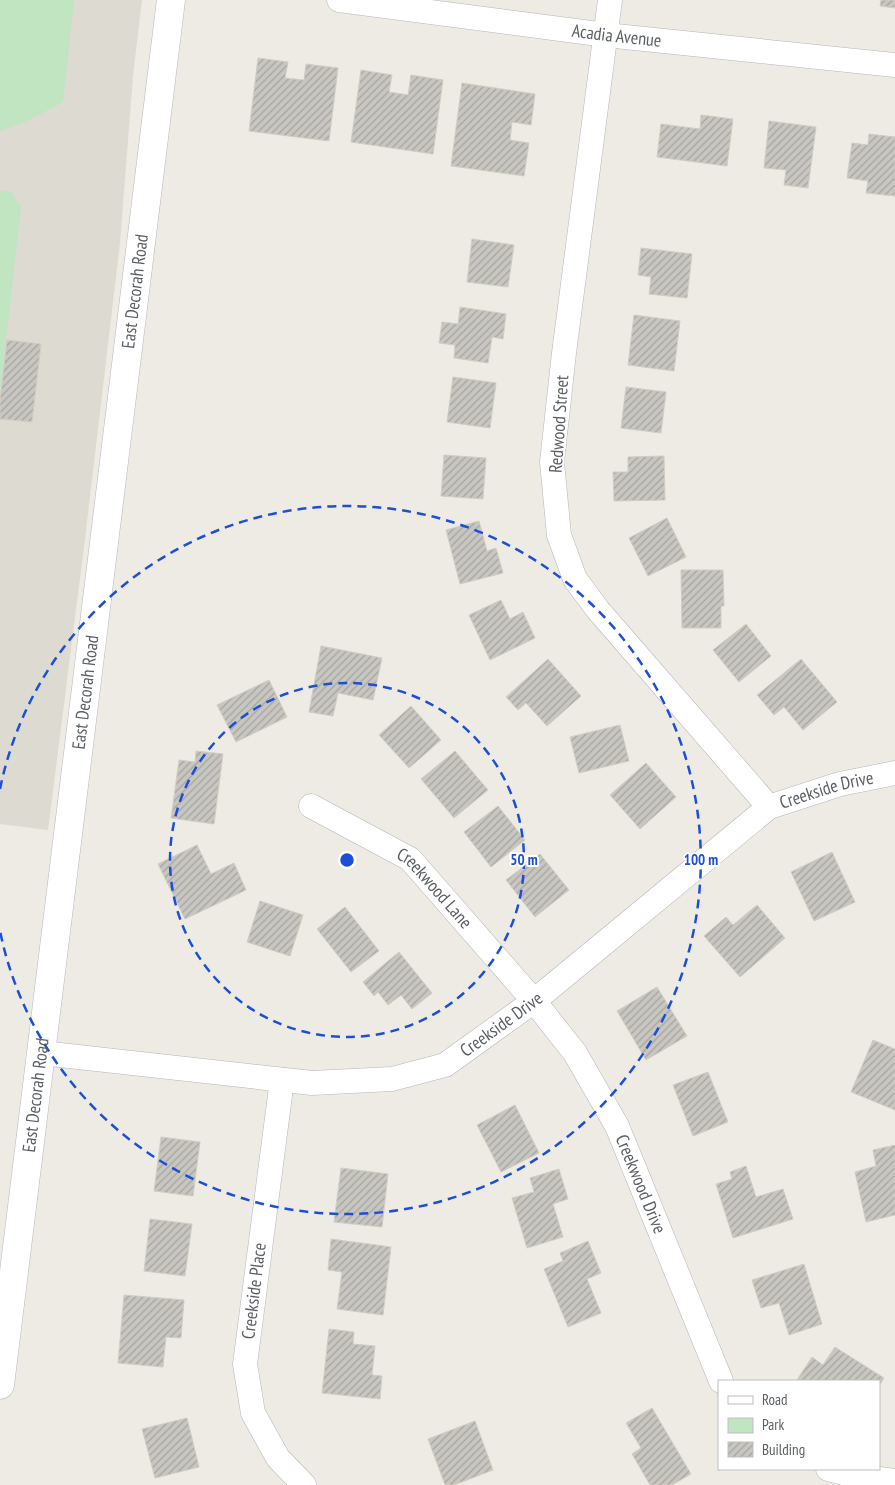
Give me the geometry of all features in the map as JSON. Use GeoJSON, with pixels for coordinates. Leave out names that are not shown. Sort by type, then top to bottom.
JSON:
{"type":"FeatureCollection","features":[{"type":"Feature","properties":{"kind":"street","name":"East Decorah Road"},"geometry":{"type":"LineString","coordinates":[[0,1385],[171,0]]}},
{"type":"Feature","properties":{"kind":"street","name":"Acadia Avenue"},"geometry":{"type":"LineString","coordinates":[[340,0],[606,35],[895,65]]}},
{"type":"Feature","properties":{"kind":"street","name":"Redwood Street"},"geometry":{"type":"LineString","coordinates":[[610,0],[564,353],[552,462],[559,535],[575,579],[598,610],[769,807]]}},
{"type":"Feature","properties":{"kind":"street","name":"Creekside Drive"},"geometry":{"type":"LineString","coordinates":[[42,1053],[312,1083],[392,1079],[445,1065],[534,1001],[769,807],[840,784],[895,773]]}},
{"type":"Feature","properties":{"kind":"street","name":"Creekwood Lane"},"geometry":{"type":"LineString","coordinates":[[311,806],[410,859],[534,1001]]}},
{"type":"Feature","properties":{"kind":"street","name":"Creekwood Drive"},"geometry":{"type":"LineString","coordinates":[[534,1001],[575,1053],[617,1126],[721,1380]]}},
{"type":"Feature","properties":{"kind":"street","name":"Creekside Place"},"geometry":{"type":"LineString","coordinates":[[282,1080],[245,1364],[252,1413],[278,1458],[304,1485]]}},
{"type":"Feature","properties":{"kind":"street"},"geometry":{"type":"LineString","coordinates":[[832,1470],[851,1475],[895,1481]]}},
{"type":"Feature","properties":{"kind":"shaded area"},"geometry":{"type":"Polygon","coordinates":[[[0,0],[142,0],[133,76],[120,243],[48,830],[0,824],[0,0]]]}},
{"type":"Feature","properties":{"kind":"green space"},"geometry":{"type":"Polygon","coordinates":[[[0,0],[74,0],[63,102],[29,120],[0,131],[0,0]]]}},
{"type":"Feature","properties":{"kind":"green space"},"geometry":{"type":"Polygon","coordinates":[[[0,191],[11,192],[21,207],[0,394],[0,191]]]}},
{"type":"Feature","properties":{"kind":"building"},"geometry":{"type":"Polygon","coordinates":[[[881,0],[895,0],[895,8],[880,6],[881,0]]]}},
{"type":"Feature","properties":{"kind":"building"},"geometry":{"type":"Polygon","coordinates":[[[258,58],[288,62],[285,78],[304,80],[306,64],[338,68],[329,141],[249,131],[258,58]]]}},
{"type":"Feature","properties":{"kind":"building"},"geometry":{"type":"Polygon","coordinates":[[[361,70],[392,75],[389,92],[408,95],[411,75],[443,80],[433,154],[351,142],[361,70]]]}},
{"type":"Feature","properties":{"kind":"building"},"geometry":{"type":"Polygon","coordinates":[[[462,83],[535,94],[531,125],[512,122],[510,140],[529,143],[524,176],[451,166],[462,83]]]}},
{"type":"Feature","properties":{"kind":"building"},"geometry":{"type":"Polygon","coordinates":[[[701,115],[733,119],[727,166],[657,157],[661,124],[700,129],[701,115]]]}},
{"type":"Feature","properties":{"kind":"building"},"geometry":{"type":"Polygon","coordinates":[[[769,121],[816,127],[808,188],[784,185],[786,170],[764,168],[769,121]]]}},
{"type":"Feature","properties":{"kind":"building"},"geometry":{"type":"Polygon","coordinates":[[[869,134],[895,137],[895,196],[866,193],[868,181],[847,178],[852,143],[868,145],[869,134]]]}},
{"type":"Feature","properties":{"kind":"building"},"geometry":{"type":"Polygon","coordinates":[[[472,239],[514,245],[508,287],[467,282],[472,239]]]}},
{"type":"Feature","properties":{"kind":"building"},"geometry":{"type":"Polygon","coordinates":[[[641,248],[692,254],[687,298],[649,294],[651,277],[638,275],[641,248]]]}},
{"type":"Feature","properties":{"kind":"building"},"geometry":{"type":"Polygon","coordinates":[[[460,307],[506,314],[503,339],[492,337],[488,363],[454,358],[455,345],[439,343],[442,322],[458,324],[460,307]]]}},
{"type":"Feature","properties":{"kind":"building"},"geometry":{"type":"Polygon","coordinates":[[[634,315],[680,321],[674,371],[628,365],[634,315]]]}},
{"type":"Feature","properties":{"kind":"building"},"geometry":{"type":"Polygon","coordinates":[[[7,340],[41,344],[32,422],[0,419],[0,399],[7,340]]]}},
{"type":"Feature","properties":{"kind":"building"},"geometry":{"type":"Polygon","coordinates":[[[453,377],[496,383],[490,428],[447,422],[453,377]]]}},
{"type":"Feature","properties":{"kind":"building"},"geometry":{"type":"Polygon","coordinates":[[[626,387],[666,392],[661,433],[621,428],[626,387]]]}},
{"type":"Feature","properties":{"kind":"building"},"geometry":{"type":"Polygon","coordinates":[[[444,455],[486,458],[483,499],[441,496],[444,455]]]}},
{"type":"Feature","properties":{"kind":"building"},"geometry":{"type":"Polygon","coordinates":[[[664,456],[665,500],[614,501],[613,472],[628,472],[628,457],[664,456]]]}},
{"type":"Feature","properties":{"kind":"building"},"geometry":{"type":"Polygon","coordinates":[[[667,518],[686,557],[648,576],[629,538],[667,518]]]}},
{"type":"Feature","properties":{"kind":"building"},"geometry":{"type":"Polygon","coordinates":[[[479,521],[487,551],[496,548],[503,573],[460,584],[446,530],[479,521]]]}},
{"type":"Feature","properties":{"kind":"building"},"geometry":{"type":"Polygon","coordinates":[[[681,570],[723,570],[724,606],[721,606],[721,628],[682,628],[681,570]]]}},
{"type":"Feature","properties":{"kind":"building"},"geometry":{"type":"Polygon","coordinates":[[[501,600],[510,619],[523,612],[535,638],[490,660],[469,615],[501,600]]]}},
{"type":"Feature","properties":{"kind":"building"},"geometry":{"type":"Polygon","coordinates":[[[746,624],[771,656],[739,682],[713,650],[746,624]]]}},
{"type":"Feature","properties":{"kind":"building"},"geometry":{"type":"Polygon","coordinates":[[[321,646],[382,658],[373,700],[338,693],[333,716],[309,712],[321,646]]]}},
{"type":"Feature","properties":{"kind":"building"},"geometry":{"type":"Polygon","coordinates":[[[548,659],[581,696],[547,726],[526,703],[518,710],[506,697],[548,659]]]}},
{"type":"Feature","properties":{"kind":"building"},"geometry":{"type":"Polygon","coordinates":[[[801,659],[837,702],[803,730],[784,707],[774,715],[757,695],[801,659]]]}},
{"type":"Feature","properties":{"kind":"building"},"geometry":{"type":"Polygon","coordinates":[[[269,680],[287,717],[236,742],[217,705],[269,680]]]}},
{"type":"Feature","properties":{"kind":"building"},"geometry":{"type":"Polygon","coordinates":[[[411,706],[441,740],[409,768],[379,735],[411,706]]]}},
{"type":"Feature","properties":{"kind":"building"},"geometry":{"type":"Polygon","coordinates":[[[620,725],[629,761],[579,773],[570,737],[620,725]]]}},
{"type":"Feature","properties":{"kind":"building"},"geometry":{"type":"Polygon","coordinates":[[[196,751],[223,754],[214,824],[171,818],[179,760],[195,762],[196,751]]]}},
{"type":"Feature","properties":{"kind":"building"},"geometry":{"type":"Polygon","coordinates":[[[455,751],[488,790],[454,818],[421,779],[455,751]]]}},
{"type":"Feature","properties":{"kind":"building"},"geometry":{"type":"Polygon","coordinates":[[[646,763],[676,797],[640,829],[610,795],[646,763]]]}},
{"type":"Feature","properties":{"kind":"building"},"geometry":{"type":"Polygon","coordinates":[[[498,806],[525,840],[491,867],[464,832],[498,806]]]}},
{"type":"Feature","properties":{"kind":"building"},"geometry":{"type":"Polygon","coordinates":[[[197,845],[211,874],[234,863],[246,890],[185,919],[158,864],[197,845]]]}},
{"type":"Feature","properties":{"kind":"building"},"geometry":{"type":"Polygon","coordinates":[[[832,852],[855,902],[814,921],[791,872],[832,852]]]}},
{"type":"Feature","properties":{"kind":"building"},"geometry":{"type":"Polygon","coordinates":[[[540,854],[569,890],[535,917],[506,880],[540,854]]]}},
{"type":"Feature","properties":{"kind":"building"},"geometry":{"type":"Polygon","coordinates":[[[260,901],[303,915],[290,956],[247,942],[260,901]]]}},
{"type":"Feature","properties":{"kind":"building"},"geometry":{"type":"Polygon","coordinates":[[[757,905],[785,938],[740,977],[704,936],[726,917],[733,925],[757,905]]]}},
{"type":"Feature","properties":{"kind":"building"},"geometry":{"type":"Polygon","coordinates":[[[345,907],[379,951],[351,972],[317,929],[345,907]]]}},
{"type":"Feature","properties":{"kind":"building"},"geometry":{"type":"Polygon","coordinates":[[[399,952],[432,993],[412,1009],[401,995],[388,1005],[378,992],[374,996],[363,982],[399,952]]]}},
{"type":"Feature","properties":{"kind":"building"},"geometry":{"type":"Polygon","coordinates":[[[657,987],[687,1036],[646,1060],[617,1011],[657,987]]]}},
{"type":"Feature","properties":{"kind":"building"},"geometry":{"type":"Polygon","coordinates":[[[873,1040],[895,1049],[895,1110],[851,1092],[873,1040]]]}},
{"type":"Feature","properties":{"kind":"building"},"geometry":{"type":"Polygon","coordinates":[[[708,1072],[728,1122],[693,1136],[673,1085],[708,1072]]]}},
{"type":"Feature","properties":{"kind":"building"},"geometry":{"type":"Polygon","coordinates":[[[515,1105],[539,1153],[501,1172],[477,1125],[515,1105]]]}},
{"type":"Feature","properties":{"kind":"building"},"geometry":{"type":"Polygon","coordinates":[[[161,1137],[200,1142],[193,1196],[154,1191],[161,1137]]]}},
{"type":"Feature","properties":{"kind":"building"},"geometry":{"type":"Polygon","coordinates":[[[895,1145],[895,1215],[866,1222],[855,1172],[876,1166],[873,1150],[895,1145]]]}},
{"type":"Feature","properties":{"kind":"building"},"geometry":{"type":"Polygon","coordinates":[[[746,1166],[756,1197],[783,1189],[793,1219],[733,1238],[716,1184],[732,1179],[730,1172],[746,1166]]]}},
{"type":"Feature","properties":{"kind":"building"},"geometry":{"type":"Polygon","coordinates":[[[341,1168],[388,1174],[382,1227],[334,1222],[341,1168]]]}},
{"type":"Feature","properties":{"kind":"building"},"geometry":{"type":"Polygon","coordinates":[[[559,1169],[568,1199],[553,1204],[563,1237],[527,1248],[512,1198],[534,1192],[530,1178],[559,1169]]]}},
{"type":"Feature","properties":{"kind":"building"},"geometry":{"type":"Polygon","coordinates":[[[150,1219],[192,1224],[185,1276],[144,1271],[150,1219]]]}},
{"type":"Feature","properties":{"kind":"building"},"geometry":{"type":"Polygon","coordinates":[[[331,1239],[391,1247],[383,1315],[337,1309],[342,1272],[328,1270],[331,1239]]]}},
{"type":"Feature","properties":{"kind":"building"},"geometry":{"type":"Polygon","coordinates":[[[588,1241],[601,1273],[587,1279],[601,1313],[568,1327],[544,1269],[563,1261],[560,1253],[588,1241]]]}},
{"type":"Feature","properties":{"kind":"building"},"geometry":{"type":"Polygon","coordinates":[[[804,1264],[822,1324],[789,1335],[779,1303],[761,1308],[752,1280],[804,1264]]]}},
{"type":"Feature","properties":{"kind":"building"},"geometry":{"type":"Polygon","coordinates":[[[124,1295],[184,1300],[181,1338],[166,1337],[163,1367],[118,1363],[124,1295]]]}},
{"type":"Feature","properties":{"kind":"building"},"geometry":{"type":"Polygon","coordinates":[[[329,1329],[354,1332],[353,1344],[375,1346],[372,1375],[382,1376],[380,1399],[322,1393],[329,1329]]]}},
{"type":"Feature","properties":{"kind":"building"},"geometry":{"type":"Polygon","coordinates":[[[835,1347],[884,1378],[880,1384],[880,1380],[797,1380],[812,1357],[823,1365],[835,1347]]]}},
{"type":"Feature","properties":{"kind":"building"},"geometry":{"type":"Polygon","coordinates":[[[652,1408],[691,1474],[672,1485],[650,1485],[632,1454],[641,1448],[626,1423],[652,1408]]]}},
{"type":"Feature","properties":{"kind":"building"},"geometry":{"type":"Polygon","coordinates":[[[187,1418],[199,1467],[155,1478],[142,1429],[187,1418]]]}},
{"type":"Feature","properties":{"kind":"building"},"geometry":{"type":"Polygon","coordinates":[[[475,1421],[493,1470],[454,1485],[445,1485],[428,1439],[475,1421]]]}}]}
